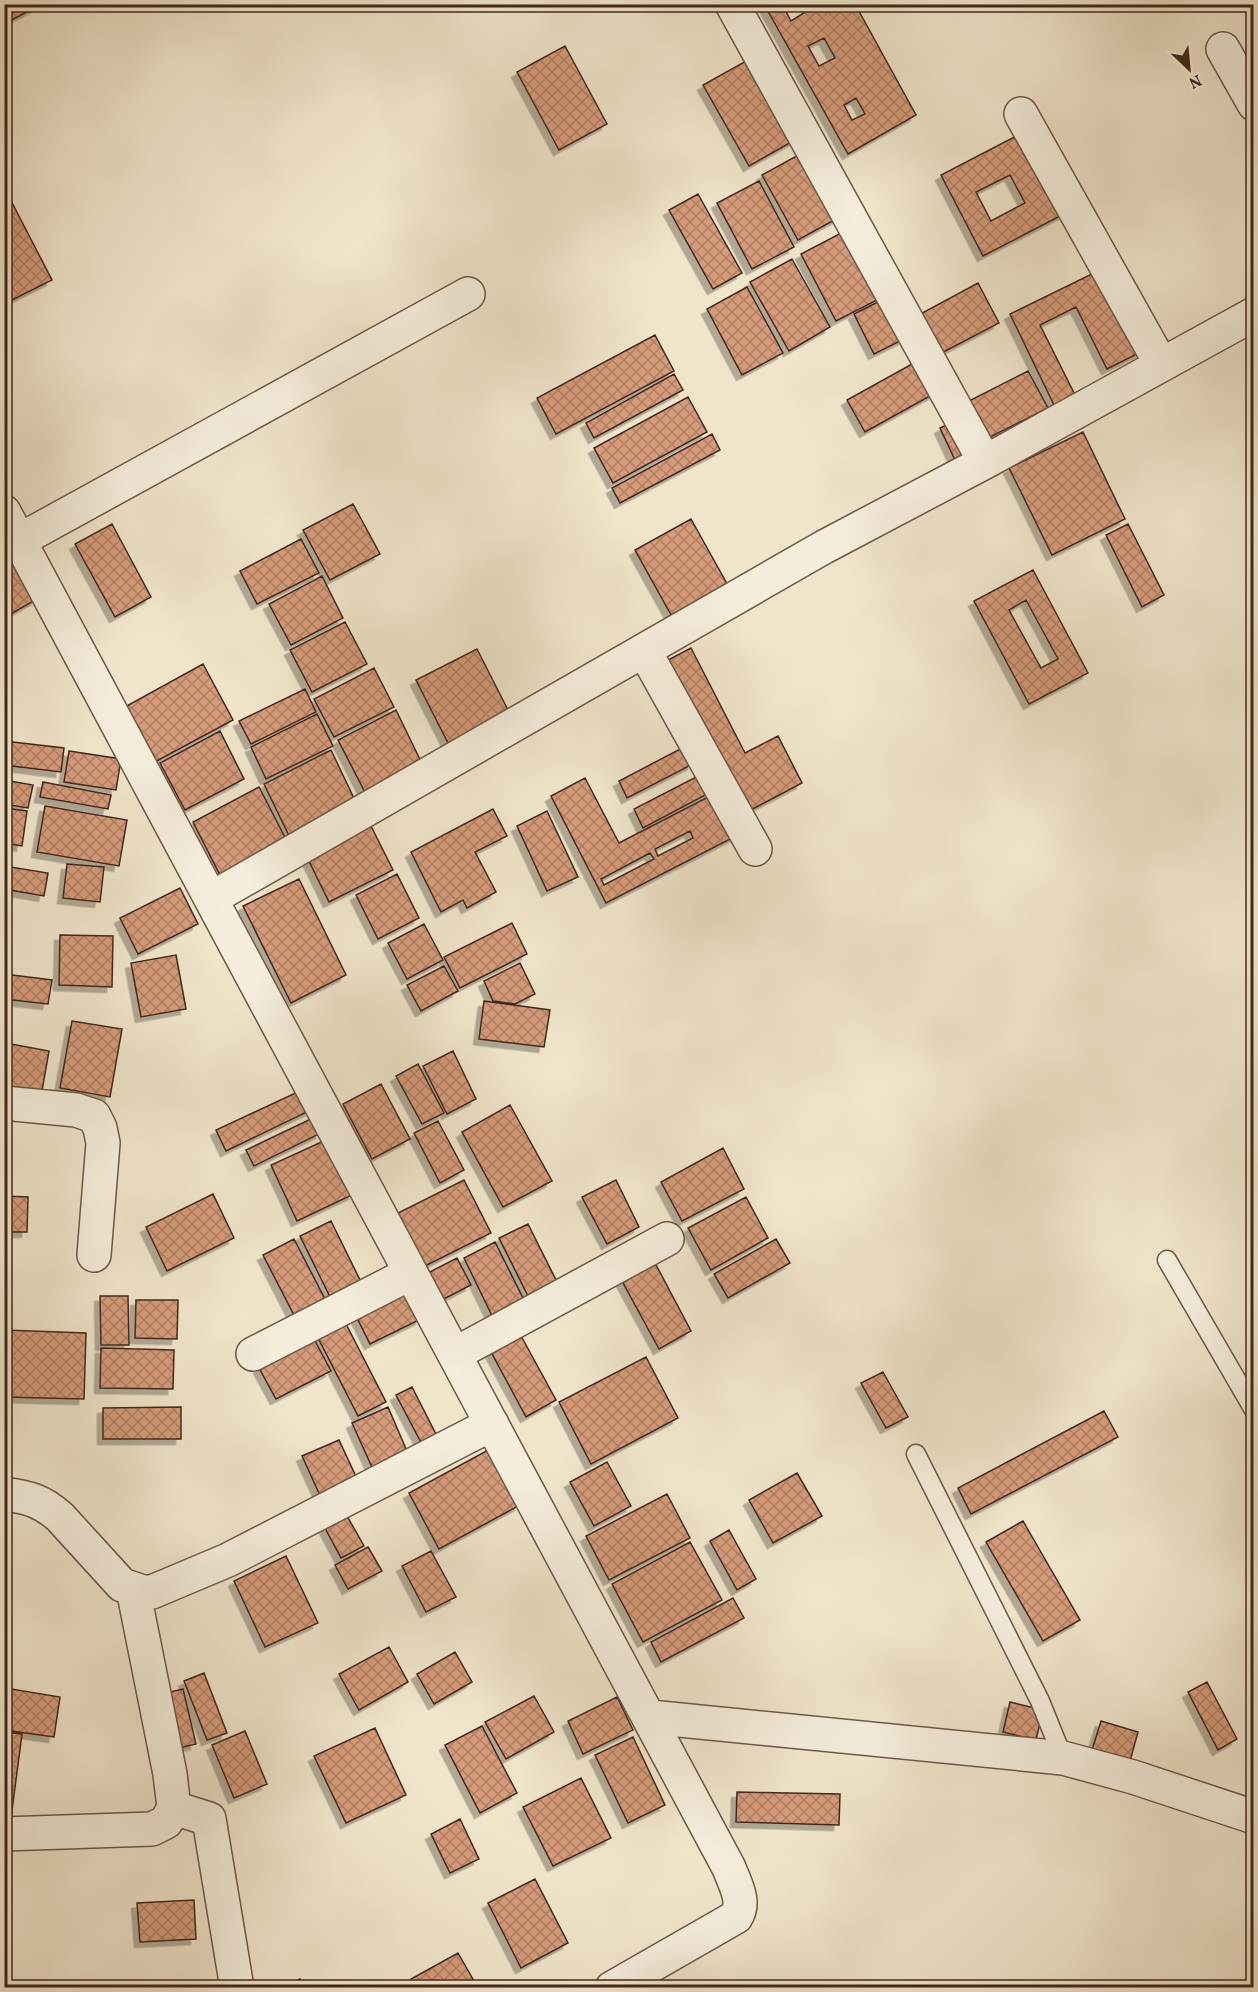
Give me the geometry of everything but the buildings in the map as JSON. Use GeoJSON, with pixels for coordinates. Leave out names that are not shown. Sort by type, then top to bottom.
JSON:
{"type":"FeatureCollection","features":[{"type":"Feature","properties":{"kind":"street"},"geometry":{"type":"LineString","coordinates":[[732,4],[985,462]]}},
{"type":"Feature","properties":{"kind":"street"},"geometry":{"type":"LineString","coordinates":[[1223,49],[1254,104]]}},
{"type":"Feature","properties":{"kind":"street"},"geometry":{"type":"LineString","coordinates":[[1021,114],[1161,364]]}},
{"type":"Feature","properties":{"kind":"street"},"geometry":{"type":"LineString","coordinates":[[468,294],[12,526],[729,1868],[740,1899],[736,1917],[612,1988]]}},
{"type":"Feature","properties":{"kind":"street"},"geometry":{"type":"LineString","coordinates":[[212,898],[824,548],[1254,314]]}},
{"type":"Feature","properties":{"kind":"street"},"geometry":{"type":"LineString","coordinates":[[645,652],[754,849]]}},
{"type":"Feature","properties":{"kind":"street"},"geometry":{"type":"LineString","coordinates":[[4,1102],[76,1110],[94,1116],[100,1128],[103,1143],[94,1255]]}},
{"type":"Feature","properties":{"kind":"street"},"geometry":{"type":"LineString","coordinates":[[455,1354],[667,1239]]}},
{"type":"Feature","properties":{"kind":"street"},"geometry":{"type":"LineString","coordinates":[[253,1354],[411,1273]]}},
{"type":"Feature","properties":{"kind":"street"},"geometry":{"type":"LineString","coordinates":[[4,1494],[38,1500],[49,1507],[122,1585],[143,1592],[158,1591],[228,1560],[492,1424]]}},
{"type":"Feature","properties":{"kind":"street"},"geometry":{"type":"LineString","coordinates":[[4,1834],[152,1829],[166,1822],[174,1808],[170,1774],[133,1589]]}},
{"type":"Feature","properties":{"kind":"street"},"geometry":{"type":"LineString","coordinates":[[650,1717],[1063,1758],[1133,1777],[1254,1817]]}},
{"type":"Feature","properties":{"kind":"street"},"geometry":{"type":"LineString","coordinates":[[174,1808],[209,1819],[237,1988]]}},
{"type":"Feature","properties":{"kind":"lane"},"geometry":{"type":"LineString","coordinates":[[1167,1260],[1254,1410]]}},
{"type":"Feature","properties":{"kind":"lane"},"geometry":{"type":"LineString","coordinates":[[916,1454],[1041,1701],[1063,1758]]}}]}
